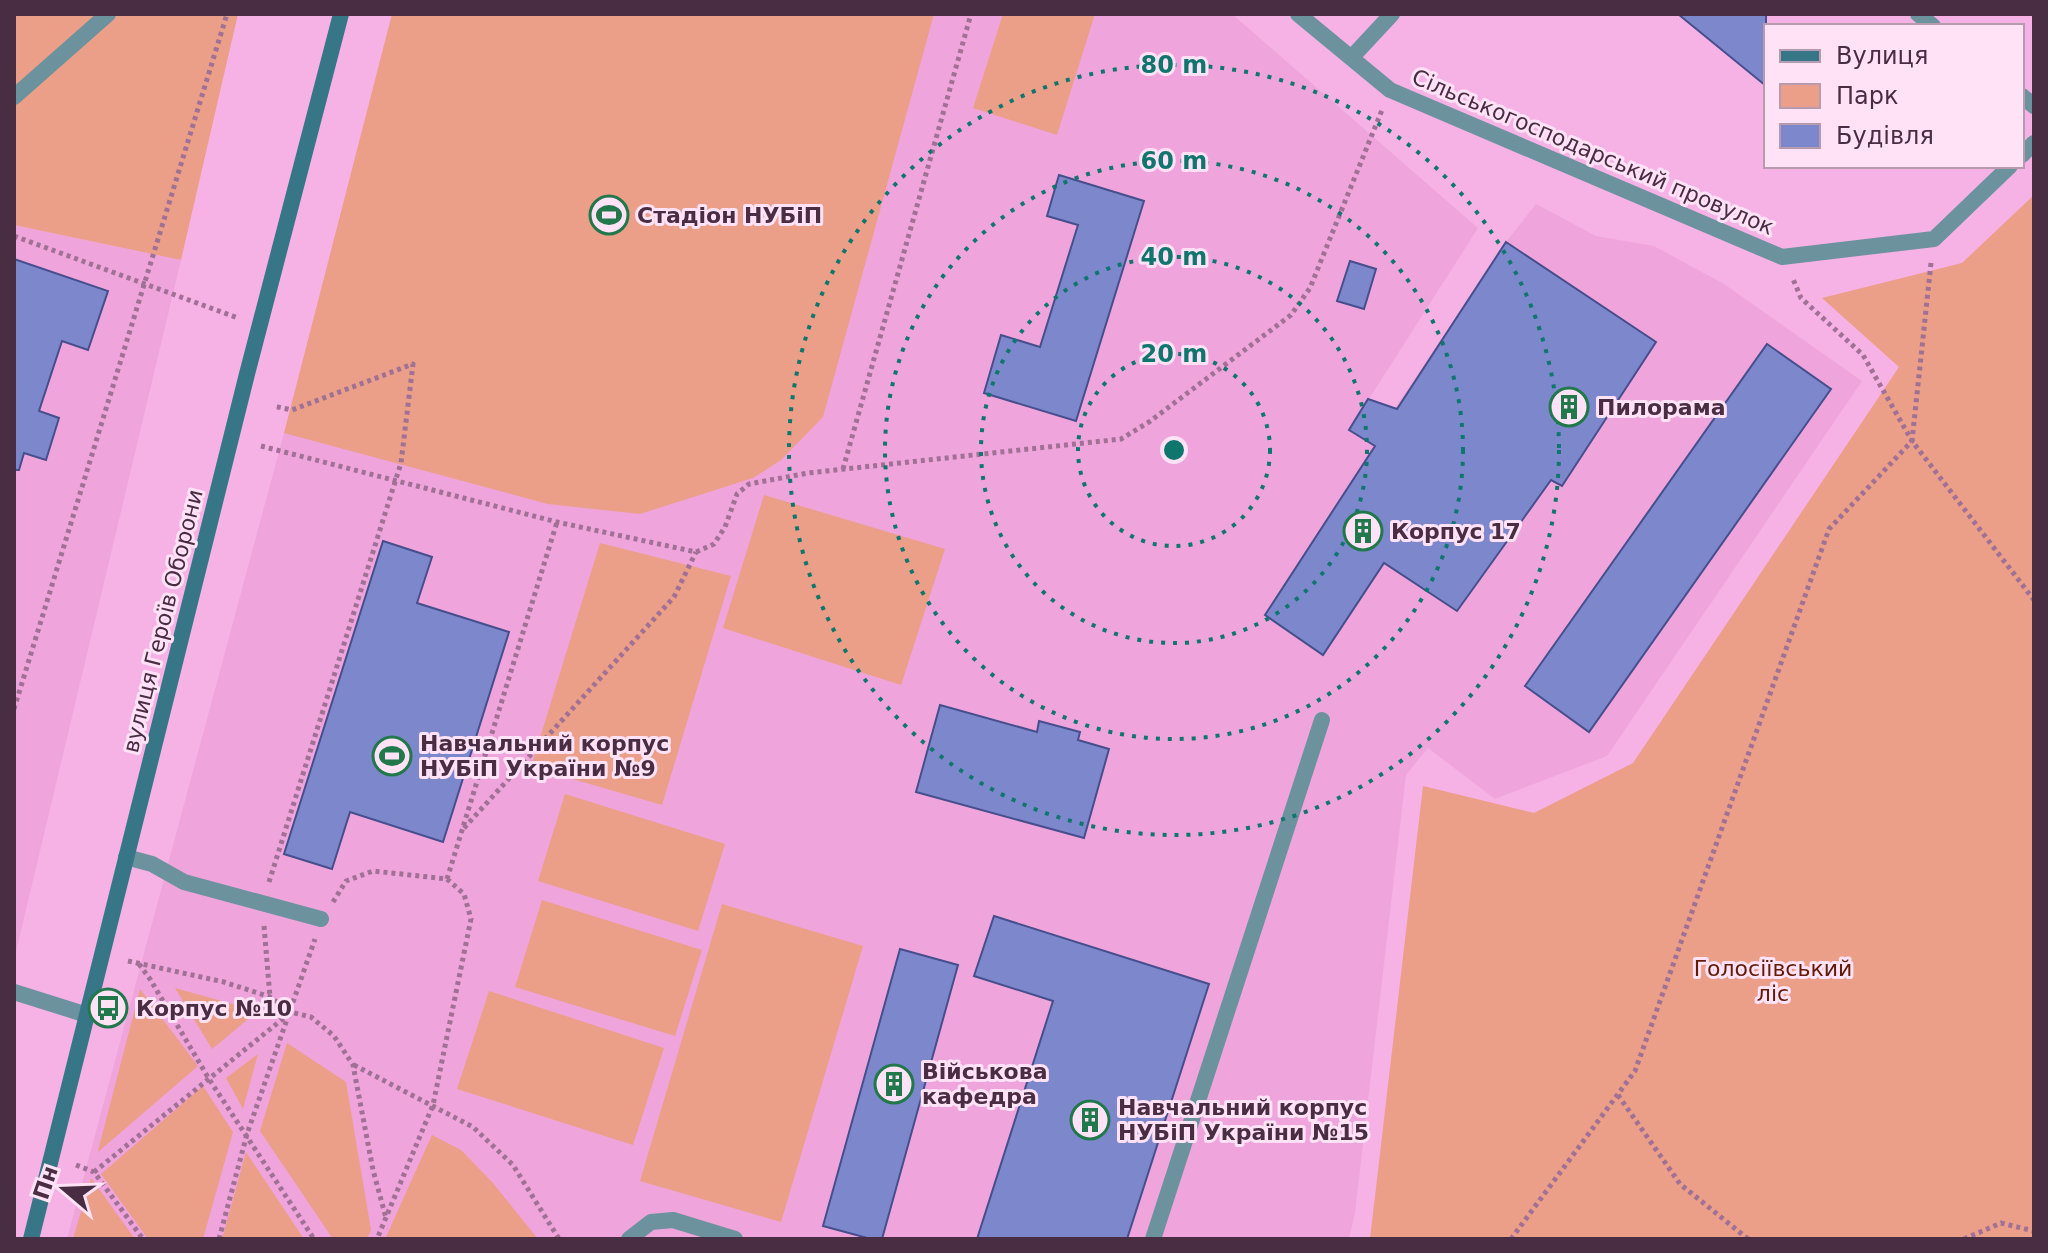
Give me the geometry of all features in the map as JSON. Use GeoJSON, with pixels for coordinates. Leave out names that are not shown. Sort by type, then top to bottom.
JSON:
{"type":"FeatureCollection","features":[{"type":"Feature","properties":{"kind":"street"},"geometry":{"type":"LineString","coordinates":[[14,97],[108,14]]}},
{"type":"Feature","properties":{"kind":"street","name":"вулиця Героїв Оборони"},"geometry":{"type":"LineString","coordinates":[[31,1239],[341,14]]}},
{"type":"Feature","properties":{"kind":"street","name":"Сільськогосподарський провулок"},"geometry":{"type":"LineString","coordinates":[[1298,14],[1390,90],[1782,257],[1934,239]]}},
{"type":"Feature","properties":{"kind":"street"},"geometry":{"type":"LineString","coordinates":[[1352,57],[1392,14]]}},
{"type":"Feature","properties":{"kind":"street"},"geometry":{"type":"LineString","coordinates":[[1934,239],[2008,168]]}},
{"type":"Feature","properties":{"kind":"street"},"geometry":{"type":"LineString","coordinates":[[1153,1239],[1322,720]]}},
{"type":"Feature","properties":{"kind":"street"},"geometry":{"type":"LineString","coordinates":[[126,857],[152,864],[184,882],[321,919]]}},
{"type":"Feature","properties":{"kind":"street"},"geometry":{"type":"LineString","coordinates":[[14,992],[87,1015]]}},
{"type":"Feature","properties":{"kind":"street"},"geometry":{"type":"LineString","coordinates":[[629,1239],[651,1222],[673,1220],[735,1239]]}},
{"type":"Feature","properties":{"kind":"path"},"geometry":{"type":"LineString","coordinates":[[14,709],[227,14]]}},
{"type":"Feature","properties":{"kind":"path"},"geometry":{"type":"LineString","coordinates":[[843,469],[971,14]]}},
{"type":"Feature","properties":{"kind":"path"},"geometry":{"type":"LineString","coordinates":[[261,446],[557,522],[696,552],[714,544],[725,527],[737,494],[749,484],[808,473],[1121,439],[1149,422],[1291,315],[1310,288],[1390,90]]}},
{"type":"Feature","properties":{"kind":"path"},"geometry":{"type":"LineString","coordinates":[[14,236],[260,326]]}},
{"type":"Feature","properties":{"kind":"path"},"geometry":{"type":"LineString","coordinates":[[1511,1239],[1635,1071],[1829,529],[1912,441],[1934,239]]}},
{"type":"Feature","properties":{"kind":"path"},"geometry":{"type":"LineString","coordinates":[[1782,257],[1801,298],[1863,355],[1912,441],[2034,600]]}},
{"type":"Feature","properties":{"kind":"path"},"geometry":{"type":"LineString","coordinates":[[270,997],[262,903],[401,463],[413,364],[292,410],[273,406]]}},
{"type":"Feature","properties":{"kind":"path"},"geometry":{"type":"LineString","coordinates":[[447,879],[557,522]]}},
{"type":"Feature","properties":{"kind":"path"},"geometry":{"type":"LineString","coordinates":[[462,831],[674,597],[696,552]]}},
{"type":"Feature","properties":{"kind":"path"},"geometry":{"type":"LineString","coordinates":[[219,1239],[247,1134],[321,919],[346,881],[373,871],[447,879],[464,894],[471,919],[433,1105],[377,1239]]}},
{"type":"Feature","properties":{"kind":"path"},"geometry":{"type":"LineString","coordinates":[[128,961],[224,982],[270,997],[290,1012],[311,1017],[334,1036],[353,1065],[373,1170],[386,1219]]}},
{"type":"Feature","properties":{"kind":"path"},"geometry":{"type":"LineString","coordinates":[[138,963],[209,1079],[314,1239]]}},
{"type":"Feature","properties":{"kind":"path"},"geometry":{"type":"LineString","coordinates":[[94,1172],[290,1012]]}},
{"type":"Feature","properties":{"kind":"path"},"geometry":{"type":"LineString","coordinates":[[353,1065],[473,1127],[513,1165],[559,1239]]}},
{"type":"Feature","properties":{"kind":"path"},"geometry":{"type":"LineString","coordinates":[[1618,1095],[1680,1184],[1748,1239]]}},
{"type":"Feature","properties":{"kind":"path"},"geometry":{"type":"LineString","coordinates":[[76,1165],[94,1172],[143,1239]]}},
{"type":"Feature","properties":{"kind":"path"},"geometry":{"type":"LineString","coordinates":[[1964,1239],[2001,1223],[2034,1231]]}},
{"type":"Feature","properties":{"kind":"shaded area"},"geometry":{"type":"Polygon","coordinates":[[[394,14],[1232,14],[1478,228],[1369,399],[1395,408],[1506,242],[1536,204],[1596,236],[1654,246],[1724,284],[1862,381],[1607,756],[1495,799],[1428,748],[1406,775],[1355,1213],[1349,1239],[67,1239],[292,410],[394,14]]]}},
{"type":"Feature","properties":{"kind":"shaded area"},"geometry":{"type":"Polygon","coordinates":[[[14,225],[181,260],[14,960],[14,225]]]}},
{"type":"Feature","properties":{"kind":"green space"},"geometry":{"type":"Polygon","coordinates":[[[14,14],[238,14],[181,260],[14,225],[14,14]]]}},
{"type":"Feature","properties":{"kind":"green space","name":"Стадіон НУБіП"},"geometry":{"type":"Polygon","coordinates":[[[392,14],[934,14],[823,417],[781,460],[753,478],[640,514],[548,504],[284,433],[392,14]]]}},
{"type":"Feature","properties":{"kind":"green space"},"geometry":{"type":"Polygon","coordinates":[[[1003,14],[1095,14],[1057,135],[973,108],[1003,14]]]}},
{"type":"Feature","properties":{"kind":"green space","name":"Голосіївський ліс"},"geometry":{"type":"Polygon","coordinates":[[[2034,195],[2034,1239],[1370,1239],[1423,786],[1534,813],[1633,763],[1899,367],[1822,298],[1962,263],[2034,195]]]}},
{"type":"Feature","properties":{"kind":"green space"},"geometry":{"type":"Polygon","coordinates":[[[764,495],[945,549],[901,685],[723,628],[764,495]]]}},
{"type":"Feature","properties":{"kind":"green space"},"geometry":{"type":"Polygon","coordinates":[[[600,543],[731,576],[662,805],[531,767],[600,543]]]}},
{"type":"Feature","properties":{"kind":"green space"},"geometry":{"type":"Polygon","coordinates":[[[565,794],[725,844],[698,931],[538,881],[565,794]]]}},
{"type":"Feature","properties":{"kind":"green space"},"geometry":{"type":"Polygon","coordinates":[[[542,900],[702,950],[675,1036],[515,987],[542,900]]]}},
{"type":"Feature","properties":{"kind":"green space"},"geometry":{"type":"Polygon","coordinates":[[[722,904],[863,946],[781,1222],[640,1181],[722,904]]]}},
{"type":"Feature","properties":{"kind":"green space"},"geometry":{"type":"Polygon","coordinates":[[[175,988],[258,1011],[212,1049],[175,988]]]}},
{"type":"Feature","properties":{"kind":"green space"},"geometry":{"type":"Polygon","coordinates":[[[140,989],[198,1066],[98,1152],[98,1151],[140,989]]]}},
{"type":"Feature","properties":{"kind":"green space"},"geometry":{"type":"Polygon","coordinates":[[[489,991],[664,1048],[633,1145],[457,1089],[489,991]]]}},
{"type":"Feature","properties":{"kind":"green space"},"geometry":{"type":"Polygon","coordinates":[[[287,1043],[346,1082],[371,1230],[367,1239],[333,1239],[260,1131],[287,1043]]]}},
{"type":"Feature","properties":{"kind":"green space"},"geometry":{"type":"Polygon","coordinates":[[[258,1054],[243,1109],[226,1078],[258,1054]]]}},
{"type":"Feature","properties":{"kind":"green space"},"geometry":{"type":"Polygon","coordinates":[[[203,1086],[233,1132],[203,1239],[148,1239],[101,1174],[203,1086]]]}},
{"type":"Feature","properties":{"kind":"green space"},"geometry":{"type":"Polygon","coordinates":[[[432,1135],[461,1150],[493,1183],[538,1239],[385,1239],[432,1135]]]}},
{"type":"Feature","properties":{"kind":"green space"},"geometry":{"type":"Polygon","coordinates":[[[246,1152],[304,1239],[222,1239],[246,1152]]]}},
{"type":"Feature","properties":{"kind":"green space"},"geometry":{"type":"Polygon","coordinates":[[[91,1178],[135,1239],[73,1239],[91,1178]]]}},
{"type":"Feature","properties":{"kind":"building"},"geometry":{"type":"Polygon","coordinates":[[[1678,14],[1766,14],[1764,84],[1678,14]]]}},
{"type":"Feature","properties":{"kind":"building"},"geometry":{"type":"Polygon","coordinates":[[[1059,175],[1144,201],[1076,421],[984,393],[1001,335],[1040,347],[1078,225],[1047,216],[1059,175]]]}},
{"type":"Feature","properties":{"kind":"building"},"geometry":{"type":"Polygon","coordinates":[[[1506,242],[1656,342],[1562,486],[1551,480],[1457,611],[1384,563],[1323,655],[1265,615],[1375,446],[1349,430],[1368,399],[1397,409],[1506,242]]]}},
{"type":"Feature","properties":{"kind":"building"},"geometry":{"type":"Polygon","coordinates":[[[14,259],[108,291],[88,350],[62,341],[39,411],[59,418],[46,460],[24,453],[19,470],[14,470],[14,259]]]}},
{"type":"Feature","properties":{"kind":"building"},"geometry":{"type":"Polygon","coordinates":[[[1350,261],[1376,269],[1364,309],[1337,301],[1350,261]]]}},
{"type":"Feature","properties":{"kind":"building"},"geometry":{"type":"Polygon","coordinates":[[[1767,344],[1831,389],[1589,732],[1525,686],[1767,344]]]}},
{"type":"Feature","properties":{"kind":"building","name":"Навчальний корпус НУБіП України №9"},"geometry":{"type":"Polygon","coordinates":[[[383,541],[432,557],[417,603],[509,632],[443,842],[350,812],[332,869],[284,854],[383,541]]]}},
{"type":"Feature","properties":{"kind":"building"},"geometry":{"type":"Polygon","coordinates":[[[940,705],[1037,732],[1039,721],[1080,732],[1078,740],[1109,749],[1084,838],[916,792],[940,705]]]}},
{"type":"Feature","properties":{"kind":"building","name":"Навчальний корпус НУБіП України №15"},"geometry":{"type":"Polygon","coordinates":[[[994,916],[1209,984],[1127,1239],[977,1239],[1053,1001],[974,976],[994,916]]]}},
{"type":"Feature","properties":{"kind":"building","name":"Військова кафедра"},"geometry":{"type":"Polygon","coordinates":[[[900,949],[958,965],[882,1239],[871,1239],[823,1226],[900,949]]]}},
{"type":"Feature","properties":{"kind":"place","name":"Стадіон НУБіП"},"geometry":{"type":"Point","coordinates":[609,215]}},
{"type":"Feature","properties":{"kind":"place","name":"Пилорама"},"geometry":{"type":"Point","coordinates":[1569,407]}},
{"type":"Feature","properties":{"kind":"place","name":"Корпус 17"},"geometry":{"type":"Point","coordinates":[1363,531]}},
{"type":"Feature","properties":{"kind":"place","name":"Навчальний корпус НУБіП України №9"},"geometry":{"type":"Point","coordinates":[392,756]}},
{"type":"Feature","properties":{"kind":"place","name":"Корпус №10"},"geometry":{"type":"Point","coordinates":[108,1008]}},
{"type":"Feature","properties":{"kind":"place","name":"Військова кафедра"},"geometry":{"type":"Point","coordinates":[894,1084]}},
{"type":"Feature","properties":{"kind":"place","name":"Навчальний корпус НУБіП України №15"},"geometry":{"type":"Point","coordinates":[1090,1120]}}]}
